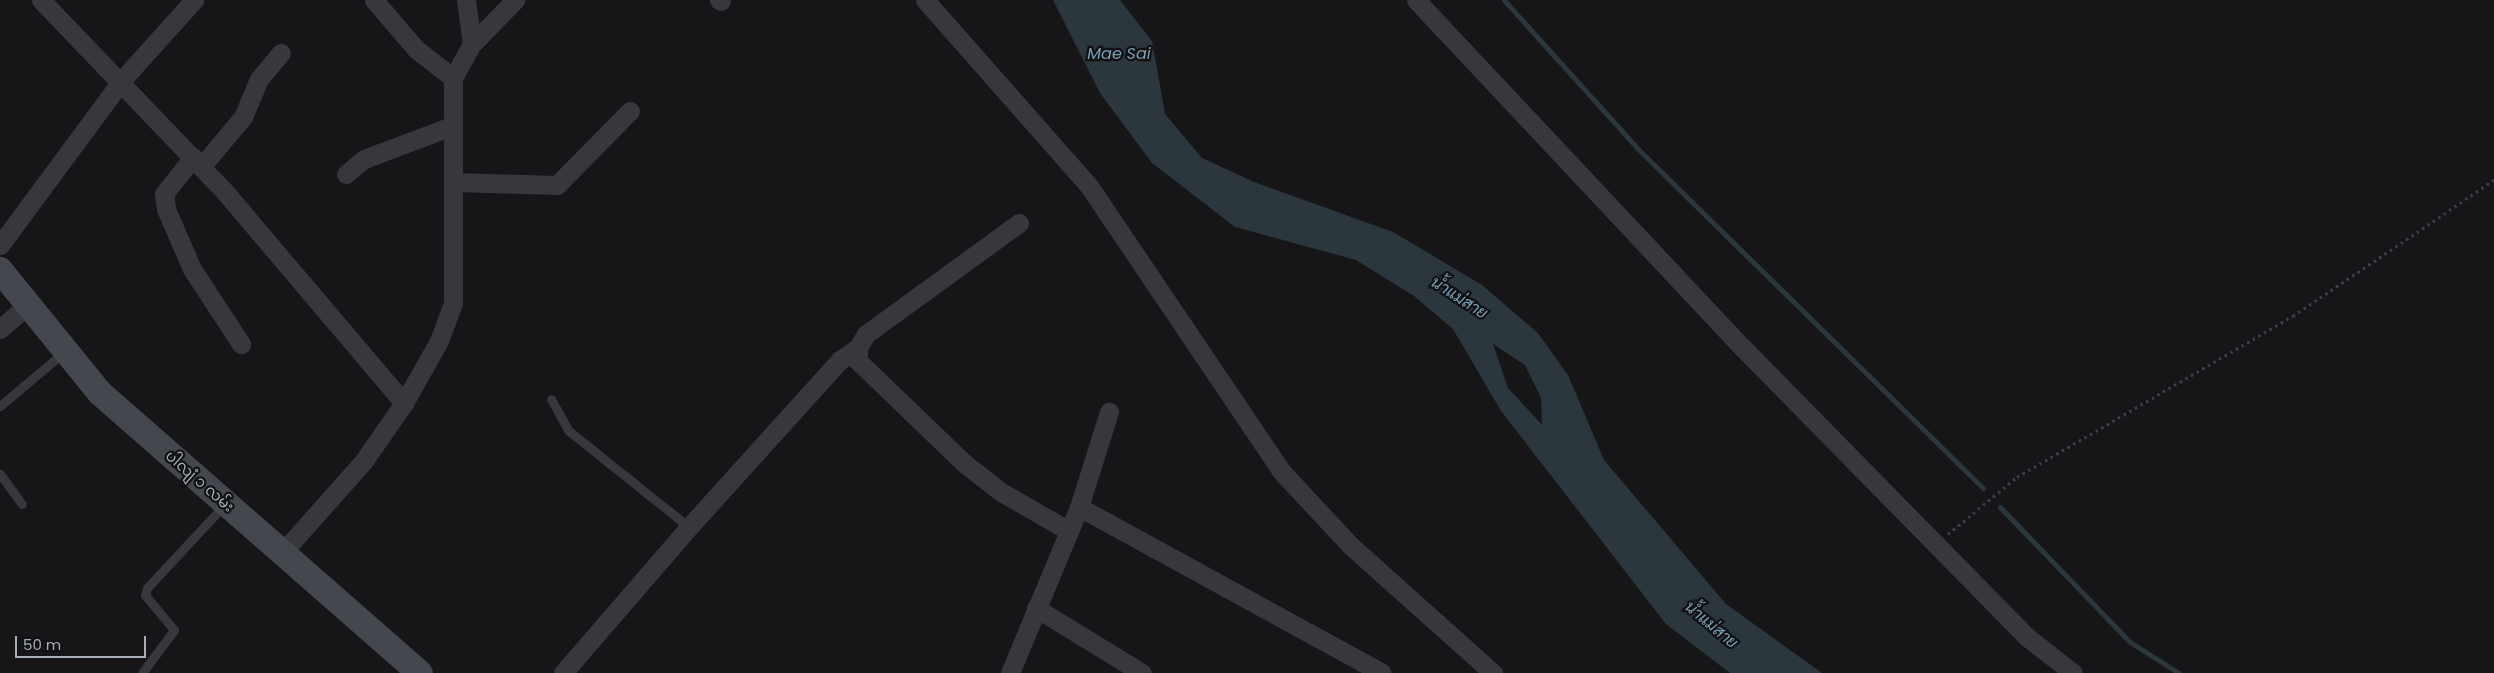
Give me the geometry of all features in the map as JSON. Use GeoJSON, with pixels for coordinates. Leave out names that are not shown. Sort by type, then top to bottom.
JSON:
{"type":"FeatureCollection","features":[{"type":"Feature","properties":{"kind":"street"},"geometry":{"type":"LineString","coordinates":[[41,0],[122,80],[197,162],[404,403]]}},
{"type":"Feature","properties":{"kind":"street"},"geometry":{"type":"LineString","coordinates":[[0,245],[122,80],[194,0]]}},
{"type":"Feature","properties":{"kind":"street"},"geometry":{"type":"LineString","coordinates":[[374,0],[416,49],[453,78]]}},
{"type":"Feature","properties":{"kind":"street"},"geometry":{"type":"LineString","coordinates":[[466,0],[472,44]]}},
{"type":"Feature","properties":{"kind":"street"},"geometry":{"type":"LineString","coordinates":[[281,554],[362,462],[404,403],[439,341],[453,303],[453,78],[472,44],[515,0]]}},
{"type":"Feature","properties":{"kind":"street"},"geometry":{"type":"LineString","coordinates":[[925,0],[1089,186],[1281,471],[1350,546],[1493,673]]}},
{"type":"Feature","properties":{"kind":"street"},"geometry":{"type":"LineString","coordinates":[[1416,0],[1742,347],[2026,637],[2073,673]]}},
{"type":"Feature","properties":{"kind":"street"},"geometry":{"type":"LineString","coordinates":[[241,344],[192,269],[166,209],[164,194],[243,117],[259,79],[281,53]]}},
{"type":"Feature","properties":{"kind":"street"},"geometry":{"type":"LineString","coordinates":[[454,182],[557,186],[630,111]]}},
{"type":"Feature","properties":{"kind":"street"},"geometry":{"type":"LineString","coordinates":[[346,174],[364,159],[452,126]]}},
{"type":"Feature","properties":{"kind":"street"},"geometry":{"type":"LineString","coordinates":[[564,673],[689,527],[840,360],[858,348],[866,334],[1018,223]]}},
{"type":"Feature","properties":{"kind":"street","name":"ပါလျံ ၁ လမ်း"},"geometry":{"type":"LineString","coordinates":[[0,270],[26,306],[100,393],[226,503],[281,554],[420,673]]}},
{"type":"Feature","properties":{"kind":"street"},"geometry":{"type":"LineString","coordinates":[[0,329],[26,306]]}},
{"type":"Feature","properties":{"kind":"street"},"geometry":{"type":"LineString","coordinates":[[858,348],[858,361],[864,368],[964,463],[1001,492],[1069,531]]}},
{"type":"Feature","properties":{"kind":"street"},"geometry":{"type":"LineString","coordinates":[[1010,673],[1079,507],[1109,412]]}},
{"type":"Feature","properties":{"kind":"street"},"geometry":{"type":"LineString","coordinates":[[1079,507],[1382,673]]}},
{"type":"Feature","properties":{"kind":"street"},"geometry":{"type":"LineString","coordinates":[[1036,608],[1142,673]]}},
{"type":"Feature","properties":{"kind":"lane"},"geometry":{"type":"LineString","coordinates":[[0,406],[65,352]]}},
{"type":"Feature","properties":{"kind":"lane"},"geometry":{"type":"LineString","coordinates":[[551,400],[569,431],[689,527]]}},
{"type":"Feature","properties":{"kind":"lane"},"geometry":{"type":"LineString","coordinates":[[0,474],[22,504]]}},
{"type":"Feature","properties":{"kind":"lane"},"geometry":{"type":"LineString","coordinates":[[142,673],[174,630],[145,595],[147,588],[226,503]]}},
{"type":"Feature","properties":{"kind":"path"},"geometry":{"type":"LineString","coordinates":[[1936,545],[2016,477],[2294,316],[2494,180]]}},
{"type":"Feature","properties":{"kind":"water","name":"Mae Sai"},"geometry":{"type":"Polygon","coordinates":[[[1053,0],[1120,0],[1152,41],[1165,114],[1202,158],[1254,182],[1393,232],[1482,285],[1538,333],[1568,375],[1604,460],[1726,604],[1822,673],[1730,673],[1666,624],[1501,411],[1453,329],[1414,296],[1356,260],[1235,227],[1152,163],[1100,93],[1053,0]],[[1493,344],[1508,388],[1542,425],[1541,398],[1525,365],[1493,344]]]}},
{"type":"Feature","properties":{"kind":"waterway"},"geometry":{"type":"LineString","coordinates":[[1504,0],[1638,149],[1983,488]]}},
{"type":"Feature","properties":{"kind":"waterway"},"geometry":{"type":"LineString","coordinates":[[2000,507],[2130,642],[2179,673]]}},
{"type":"Feature","properties":{"kind":"water label","name":"น้ำแม่สาย"},"geometry":{"type":"Point","coordinates":[1459,298]}},
{"type":"Feature","properties":{"kind":"water label","name":"น้ำแม่สาย"},"geometry":{"type":"Point","coordinates":[1711,625]}}]}
